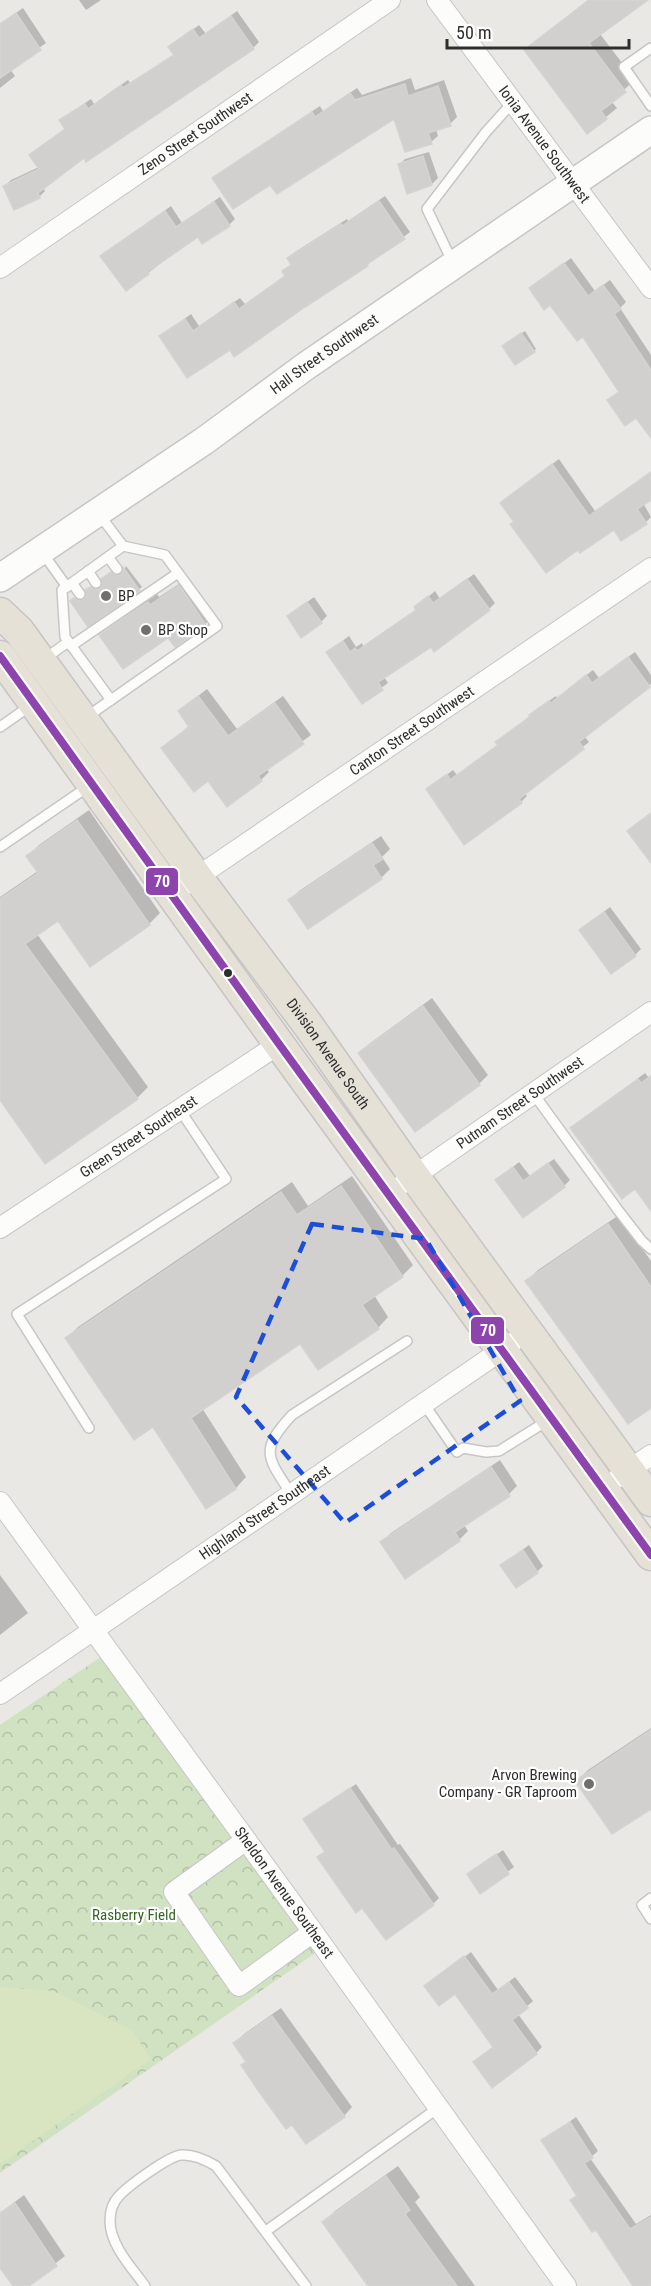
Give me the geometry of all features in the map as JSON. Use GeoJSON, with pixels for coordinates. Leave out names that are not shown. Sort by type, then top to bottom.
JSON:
{"type":"FeatureCollection","features":[{"type":"Feature","properties":{"kind":"main road","name":"Hall Street Southwest"},"geometry":{"type":"LineString","coordinates":[[0,578],[204,441],[306,366],[651,130]]}},
{"type":"Feature","properties":{"kind":"main road","name":"Division Avenue South"},"geometry":{"type":"LineString","coordinates":[[0,613],[20,631],[529,1332],[640,1462],[651,1501]]}},
{"type":"Feature","properties":{"kind":"main road"},"geometry":{"type":"LineString","coordinates":[[0,656],[172,897],[651,1555]]}},
{"type":"Feature","properties":{"kind":"street","name":"Zeno Street Southwest"},"geometry":{"type":"LineString","coordinates":[[0,268],[390,0]]}},
{"type":"Feature","properties":{"kind":"street","name":"Ionia Avenue Southwest"},"geometry":{"type":"LineString","coordinates":[[437,0],[651,288]]}},
{"type":"Feature","properties":{"kind":"street","name":"Canton Street Southwest"},"geometry":{"type":"LineString","coordinates":[[172,897],[197,877],[651,568]]}},
{"type":"Feature","properties":{"kind":"street","name":"Putnam Street Southwest"},"geometry":{"type":"LineString","coordinates":[[388,1194],[651,1012]]}},
{"type":"Feature","properties":{"kind":"street","name":"Green Street Southeast"},"geometry":{"type":"LineString","coordinates":[[0,1228],[279,1044]]}},
{"type":"Feature","properties":{"kind":"street","name":"Highland Street Southeast"},"geometry":{"type":"LineString","coordinates":[[0,1694],[529,1332]]}},
{"type":"Feature","properties":{"kind":"street"},"geometry":{"type":"LineString","coordinates":[[603,1488],[640,1462]]}},
{"type":"Feature","properties":{"kind":"street","name":"Sheldon Avenue Southeast"},"geometry":{"type":"LineString","coordinates":[[0,1502],[313,1932],[566,2286]]}},
{"type":"Feature","properties":{"kind":"street"},"geometry":{"type":"LineString","coordinates":[[246,1840],[174,1892],[239,1986],[313,1932]]}},
{"type":"Feature","properties":{"kind":"lane"},"geometry":{"type":"LineString","coordinates":[[651,48],[624,67],[651,106]]}},
{"type":"Feature","properties":{"kind":"lane"},"geometry":{"type":"LineString","coordinates":[[454,265],[427,209],[486,132],[513,102]]}},
{"type":"Feature","properties":{"kind":"lane"},"geometry":{"type":"LineString","coordinates":[[83,719],[217,626],[165,555],[123,546],[98,512]]}},
{"type":"Feature","properties":{"kind":"lane"},"geometry":{"type":"LineString","coordinates":[[111,700],[65,637],[62,590],[123,546]]}},
{"type":"Feature","properties":{"kind":"lane"},"geometry":{"type":"LineString","coordinates":[[41,551],[69,585],[80,594]]}},
{"type":"Feature","properties":{"kind":"lane"},"geometry":{"type":"LineString","coordinates":[[108,557],[117,568]]}},
{"type":"Feature","properties":{"kind":"lane"},"geometry":{"type":"LineString","coordinates":[[88,571],[96,583]]}},
{"type":"Feature","properties":{"kind":"lane"},"geometry":{"type":"LineString","coordinates":[[41,661],[137,597],[178,573]]}},
{"type":"Feature","properties":{"kind":"lane"},"geometry":{"type":"LineString","coordinates":[[0,727],[33,704]]}},
{"type":"Feature","properties":{"kind":"lane"},"geometry":{"type":"LineString","coordinates":[[0,847],[91,784]]}},
{"type":"Feature","properties":{"kind":"lane"},"geometry":{"type":"LineString","coordinates":[[533,1093],[642,1241],[651,1249]]}},
{"type":"Feature","properties":{"kind":"lane"},"geometry":{"type":"LineString","coordinates":[[89,1428],[17,1314],[226,1179],[180,1110]]}},
{"type":"Feature","properties":{"kind":"lane"},"geometry":{"type":"LineString","coordinates":[[642,1241],[651,1235]]}},
{"type":"Feature","properties":{"kind":"lane"},"geometry":{"type":"LineString","coordinates":[[292,1495],[272,1465],[269,1448],[277,1432],[292,1415],[407,1341]]}},
{"type":"Feature","properties":{"kind":"lane"},"geometry":{"type":"LineString","coordinates":[[424,1404],[457,1452],[464,1448],[486,1452],[499,1451],[552,1418]]}},
{"type":"Feature","properties":{"kind":"lane"},"geometry":{"type":"LineString","coordinates":[[651,1898],[642,1905],[651,1919]]}},
{"type":"Feature","properties":{"kind":"lane"},"geometry":{"type":"LineString","coordinates":[[266,2231],[438,2109]]}},
{"type":"Feature","properties":{"kind":"lane"},"geometry":{"type":"LineString","coordinates":[[145,2286],[114,2241],[110,2218],[112,2207],[119,2196],[168,2159],[181,2155],[205,2159],[216,2166],[306,2286]]}},
{"type":"Feature","properties":{"kind":"highlighted area"},"geometry":{"type":"Polygon","coordinates":[[[312,1224],[426,1239],[520,1401],[345,1523],[236,1397],[312,1224]]]}},
{"type":"Feature","properties":{"kind":"green space","name":"Rasberry Field"},"geometry":{"type":"Polygon","coordinates":[[[108,1652],[324,1947],[0,2173],[0,1725],[108,1652]]]}},
{"type":"Feature","properties":{"kind":"green space"},"geometry":{"type":"Polygon","coordinates":[[[0,1987],[53,1991],[132,2030],[151,2059],[0,2164],[0,1987]]]}},
{"type":"Feature","properties":{"kind":"building"},"geometry":{"type":"Polygon","coordinates":[[[589,0],[648,0],[589,43],[626,92],[601,111],[607,119],[587,134],[524,50],[589,0]]]}},
{"type":"Feature","properties":{"kind":"building"},"geometry":{"type":"Polygon","coordinates":[[[16,13],[41,50],[0,78],[0,24],[16,13]]]}},
{"type":"Feature","properties":{"kind":"building"},"geometry":{"type":"Polygon","coordinates":[[[231,16],[254,49],[86,162],[84,158],[38,193],[40,198],[14,210],[3,186],[39,169],[29,155],[65,129],[59,120],[85,104],[88,109],[121,85],[123,88],[174,55],[168,47],[193,29],[199,38],[231,16]]]}},
{"type":"Feature","properties":{"kind":"building"},"geometry":{"type":"Polygon","coordinates":[[[405,84],[408,96],[438,86],[451,126],[428,133],[432,144],[405,152],[394,119],[277,194],[270,185],[233,209],[212,178],[312,112],[315,117],[350,93],[355,100],[405,84]]]}},
{"type":"Feature","properties":{"kind":"building"},"geometry":{"type":"Polygon","coordinates":[[[423,156],[432,185],[407,194],[398,164],[423,156]]]}},
{"type":"Feature","properties":{"kind":"building"},"geometry":{"type":"Polygon","coordinates":[[[379,201],[405,239],[234,357],[230,350],[187,378],[159,336],[185,319],[193,331],[234,302],[239,309],[285,276],[282,271],[291,265],[287,258],[379,201]]]}},
{"type":"Feature","properties":{"kind":"building"},"geometry":{"type":"Polygon","coordinates":[[[214,202],[230,226],[202,244],[198,237],[147,272],[149,274],[126,291],[100,256],[165,211],[176,227],[214,202]]]}},
{"type":"Feature","properties":{"kind":"building"},"geometry":{"type":"Polygon","coordinates":[[[564,263],[588,296],[603,285],[621,309],[614,314],[651,370],[651,438],[636,418],[625,426],[607,400],[619,392],[583,337],[577,341],[550,305],[544,310],[529,288],[564,263]]]}},
{"type":"Feature","properties":{"kind":"building"},"geometry":{"type":"Polygon","coordinates":[[[521,333],[535,352],[515,365],[502,346],[521,333]]]}},
{"type":"Feature","properties":{"kind":"building"},"geometry":{"type":"Polygon","coordinates":[[[552,464],[589,516],[651,472],[651,500],[637,509],[647,524],[621,541],[614,530],[580,553],[578,550],[546,573],[510,524],[514,522],[500,503],[552,464]]]}},
{"type":"Feature","properties":{"kind":"building"},"geometry":{"type":"Polygon","coordinates":[[[123,567],[140,591],[88,627],[70,601],[74,598],[83,600],[86,596],[85,590],[90,587],[99,589],[102,585],[101,579],[111,572],[121,575],[123,567]]]}},
{"type":"Feature","properties":{"kind":"building"},"geometry":{"type":"Polygon","coordinates":[[[467,579],[490,610],[434,652],[431,647],[378,682],[383,690],[362,704],[326,652],[343,641],[350,652],[355,648],[357,651],[416,610],[414,607],[428,596],[433,603],[467,579]]]}},
{"type":"Feature","properties":{"kind":"building"},"geometry":{"type":"Polygon","coordinates":[[[179,585],[206,625],[175,647],[168,638],[123,669],[99,635],[148,602],[150,605],[179,585]]]}},
{"type":"Feature","properties":{"kind":"building"},"geometry":{"type":"Polygon","coordinates":[[[307,602],[322,623],[301,638],[287,616],[307,602]]]}},
{"type":"Feature","properties":{"kind":"building"},"geometry":{"type":"Polygon","coordinates":[[[628,657],[650,687],[579,742],[584,749],[519,799],[522,803],[464,845],[426,789],[447,774],[450,780],[498,745],[495,742],[531,716],[529,715],[549,701],[551,703],[586,675],[592,683],[628,657]]]}},
{"type":"Feature","properties":{"kind":"building"},"geometry":{"type":"Polygon","coordinates":[[[198,696],[228,736],[275,703],[304,744],[258,776],[262,781],[227,807],[208,781],[194,792],[161,748],[189,727],[178,711],[198,696]]]}},
{"type":"Feature","properties":{"kind":"building"},"geometry":{"type":"Polygon","coordinates":[[[651,813],[651,863],[627,831],[651,813]]]}},
{"type":"Feature","properties":{"kind":"building"},"geometry":{"type":"Polygon","coordinates":[[[77,820],[150,925],[90,967],[58,921],[25,944],[138,1099],[45,1164],[0,1100],[0,899],[38,873],[26,856],[77,820]]]}},
{"type":"Feature","properties":{"kind":"building"},"geometry":{"type":"Polygon","coordinates":[[[372,843],[383,859],[373,865],[382,879],[308,929],[288,900],[372,843]]]}},
{"type":"Feature","properties":{"kind":"building"},"geometry":{"type":"Polygon","coordinates":[[[604,912],[636,956],[611,974],[579,930],[604,912]]]}},
{"type":"Feature","properties":{"kind":"building"},"geometry":{"type":"Polygon","coordinates":[[[423,1006],[480,1085],[415,1132],[358,1053],[423,1006]]]}},
{"type":"Feature","properties":{"kind":"building"},"geometry":{"type":"Polygon","coordinates":[[[651,1076],[651,1211],[635,1189],[622,1199],[570,1128],[638,1079],[641,1083],[651,1076]]]}},
{"type":"Feature","properties":{"kind":"building"},"geometry":{"type":"Polygon","coordinates":[[[548,1163],[565,1187],[523,1218],[495,1180],[513,1167],[523,1181],[548,1163]]]}},
{"type":"Feature","properties":{"kind":"building"},"geometry":{"type":"Polygon","coordinates":[[[341,1186],[403,1277],[362,1305],[379,1329],[318,1370],[300,1344],[191,1418],[236,1489],[206,1509],[153,1427],[134,1440],[65,1338],[281,1192],[297,1215],[341,1186]]]}},
{"type":"Feature","properties":{"kind":"building"},"geometry":{"type":"Polygon","coordinates":[[[608,1224],[651,1287],[651,1408],[628,1424],[525,1281],[608,1224]]]}},
{"type":"Feature","properties":{"kind":"building"},"geometry":{"type":"Polygon","coordinates":[[[491,1467],[510,1496],[455,1532],[460,1541],[405,1579],[380,1542],[491,1467]]]}},
{"type":"Feature","properties":{"kind":"building"},"geometry":{"type":"Polygon","coordinates":[[[523,1550],[538,1573],[516,1588],[500,1565],[523,1550]]]}},
{"type":"Feature","properties":{"kind":"building"},"geometry":{"type":"Polygon","coordinates":[[[651,1730],[651,1809],[612,1834],[575,1781],[651,1730]]]}},
{"type":"Feature","properties":{"kind":"building"},"geometry":{"type":"Polygon","coordinates":[[[350,1788],[392,1850],[394,1848],[434,1905],[386,1940],[362,1908],[356,1913],[317,1857],[325,1852],[303,1819],[350,1788]]]}},
{"type":"Feature","properties":{"kind":"building"},"geometry":{"type":"Polygon","coordinates":[[[496,1854],[509,1874],[480,1894],[467,1874],[496,1854]]]}},
{"type":"Feature","properties":{"kind":"building"},"geometry":{"type":"Polygon","coordinates":[[[464,1956],[492,1994],[509,1982],[528,2008],[512,2020],[537,2054],[492,2088],[473,2062],[493,2047],[455,1994],[439,2006],[424,1986],[464,1956]]]}},
{"type":"Feature","properties":{"kind":"building"},"geometry":{"type":"Polygon","coordinates":[[[272,2016],[345,2117],[306,2144],[292,2125],[286,2129],[257,2089],[241,2065],[246,2062],[233,2043],[272,2016]]]}},
{"type":"Feature","properties":{"kind":"building"},"geometry":{"type":"Polygon","coordinates":[[[570,2122],[593,2158],[584,2163],[630,2229],[651,2217],[651,2286],[633,2286],[596,2230],[592,2232],[570,2200],[577,2196],[541,2140],[570,2122]]]}},
{"type":"Feature","properties":{"kind":"building"},"geometry":{"type":"Polygon","coordinates":[[[386,2176],[410,2210],[405,2214],[457,2286],[368,2286],[322,2222],[386,2176]]]}},
{"type":"Feature","properties":{"kind":"building"},"geometry":{"type":"Polygon","coordinates":[[[15,2203],[57,2266],[29,2286],[13,2286],[0,2268],[0,2213],[15,2203]]]}},
{"type":"Feature","properties":{"kind":"transit line","name":"70"},"geometry":{"type":"LineString","coordinates":[[0,656],[651,1555]]}},
{"type":"Feature","properties":{"kind":"place","name":"BP"},"geometry":{"type":"Point","coordinates":[106,596]}},
{"type":"Feature","properties":{"kind":"place","name":"BP Shop"},"geometry":{"type":"Point","coordinates":[146,630]}},
{"type":"Feature","properties":{"kind":"place","name":"Arvon Brewing Company - GR Taproom"},"geometry":{"type":"Point","coordinates":[589,1784]}}]}
